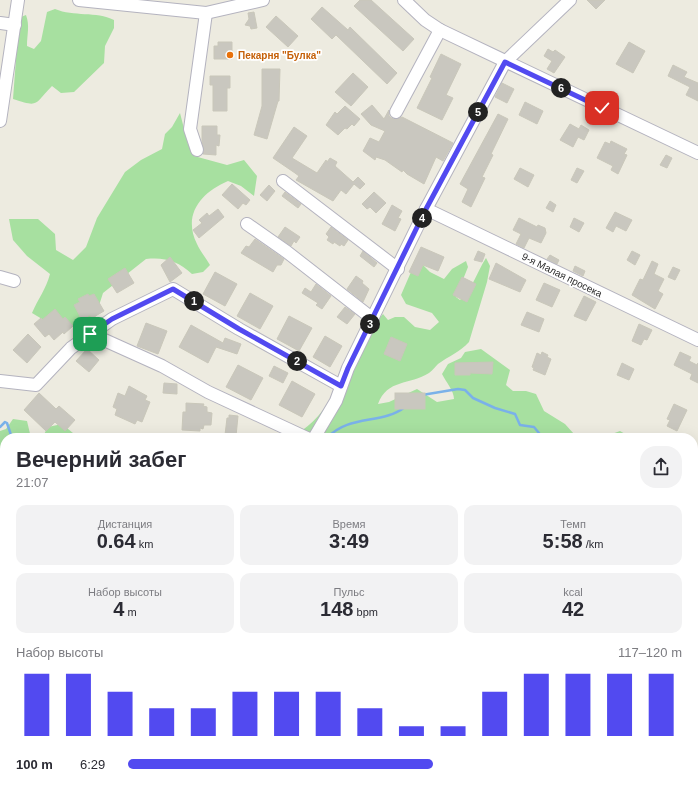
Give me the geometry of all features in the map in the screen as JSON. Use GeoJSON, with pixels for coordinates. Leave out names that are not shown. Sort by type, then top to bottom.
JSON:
{"type":"FeatureCollection","features":[{"type":"Feature","properties":{"kind":"street"},"geometry":{"type":"LineString","coordinates":[[0,121],[18,0]]}},
{"type":"Feature","properties":{"kind":"street"},"geometry":{"type":"LineString","coordinates":[[83,0],[206,13],[263,0]]}},
{"type":"Feature","properties":{"kind":"street"},"geometry":{"type":"LineString","coordinates":[[404,0],[419,16],[440,30],[698,154]]}},
{"type":"Feature","properties":{"kind":"street"},"geometry":{"type":"LineString","coordinates":[[317,433],[331,412],[348,368],[398,269],[426,209],[505,62],[570,0]]}},
{"type":"Feature","properties":{"kind":"street"},"geometry":{"type":"LineString","coordinates":[[197,150],[190,129],[206,13]]}},
{"type":"Feature","properties":{"kind":"street"},"geometry":{"type":"LineString","coordinates":[[0,23],[15,25]]}},
{"type":"Feature","properties":{"kind":"street"},"geometry":{"type":"LineString","coordinates":[[396,112],[440,30]]}},
{"type":"Feature","properties":{"kind":"street"},"geometry":{"type":"LineString","coordinates":[[283,181],[398,269]]}},
{"type":"Feature","properties":{"kind":"street","name":"9-я Малая просека"},"geometry":{"type":"LineString","coordinates":[[426,209],[698,340]]}},
{"type":"Feature","properties":{"kind":"street"},"geometry":{"type":"LineString","coordinates":[[247,224],[287,252],[373,319]]}},
{"type":"Feature","properties":{"kind":"street"},"geometry":{"type":"LineString","coordinates":[[0,277],[14,281]]}},
{"type":"Feature","properties":{"kind":"street"},"geometry":{"type":"LineString","coordinates":[[0,381],[36,385],[71,348],[90,334],[112,319],[173,289],[239,329],[341,386]]}},
{"type":"Feature","properties":{"kind":"street"},"geometry":{"type":"LineString","coordinates":[[90,334],[162,366],[208,392],[296,433]]}},
{"type":"Feature","properties":{"kind":"green space"},"geometry":{"type":"Polygon","coordinates":[[[55,9],[70,13],[107,17],[114,20],[114,28],[105,46],[104,63],[74,92],[61,93],[52,86],[36,103],[32,104],[13,99],[18,32],[21,17],[26,15],[28,26],[27,46],[34,49],[41,41],[47,12],[55,9]]]}},
{"type":"Feature","properties":{"kind":"green space"},"geometry":{"type":"Polygon","coordinates":[[[180,113],[188,144],[194,156],[227,165],[244,160],[257,176],[254,196],[241,186],[228,181],[210,191],[197,205],[193,214],[193,233],[198,247],[210,265],[203,272],[192,274],[182,266],[165,259],[146,259],[103,293],[95,318],[86,325],[64,328],[52,325],[32,313],[50,274],[27,256],[13,240],[9,219],[38,219],[55,234],[56,250],[73,260],[86,247],[97,218],[125,172],[141,160],[162,149],[165,134],[172,127],[180,113]]]}},
{"type":"Feature","properties":{"kind":"green space"},"geometry":{"type":"Polygon","coordinates":[[[486,258],[490,266],[487,282],[469,342],[438,364],[429,373],[422,377],[393,386],[387,390],[378,404],[389,402],[417,389],[437,402],[454,399],[454,396],[442,374],[448,364],[461,358],[465,352],[481,349],[510,370],[506,385],[513,391],[526,391],[536,394],[544,411],[565,424],[573,433],[298,433],[308,426],[323,411],[330,399],[342,368],[361,340],[383,314],[388,320],[395,317],[404,317],[415,327],[430,330],[439,322],[432,313],[406,304],[401,295],[411,272],[423,265],[430,272],[444,279],[452,269],[466,261],[468,267],[456,297],[460,300],[472,285],[486,258]]]}},
{"type":"Feature","properties":{"kind":"green space"},"geometry":{"type":"Polygon","coordinates":[[[13,419],[27,421],[30,433],[0,433],[0,431],[6,429],[13,419]]]}},
{"type":"Feature","properties":{"kind":"green space"},"geometry":{"type":"Polygon","coordinates":[[[62,424],[73,433],[45,433],[48,427],[62,424]]]}},
{"type":"Feature","properties":{"kind":"building"},"geometry":{"type":"Polygon","coordinates":[[[360,0],[371,0],[414,39],[403,51],[354,6],[360,0]]]}},
{"type":"Feature","properties":{"kind":"building"},"geometry":{"type":"Polygon","coordinates":[[[587,0],[605,0],[596,9],[587,0]]]}},
{"type":"Feature","properties":{"kind":"building"},"geometry":{"type":"Polygon","coordinates":[[[322,7],[348,30],[350,27],[397,73],[387,84],[336,35],[332,39],[311,19],[322,7]]]}},
{"type":"Feature","properties":{"kind":"building"},"geometry":{"type":"Polygon","coordinates":[[[254,12],[257,28],[251,29],[250,26],[245,25],[249,19],[248,13],[254,12]]]}},
{"type":"Feature","properties":{"kind":"building"},"geometry":{"type":"Polygon","coordinates":[[[276,16],[298,36],[288,47],[266,27],[276,16]]]}},
{"type":"Feature","properties":{"kind":"building"},"geometry":{"type":"Polygon","coordinates":[[[218,42],[232,42],[232,59],[214,59],[214,46],[218,46],[218,42]]]}},
{"type":"Feature","properties":{"kind":"building"},"geometry":{"type":"Polygon","coordinates":[[[629,42],[645,51],[633,73],[616,64],[629,42]]]}},
{"type":"Feature","properties":{"kind":"building"},"geometry":{"type":"Polygon","coordinates":[[[548,49],[553,52],[555,50],[565,57],[554,73],[547,69],[552,61],[544,56],[548,49]]]}},
{"type":"Feature","properties":{"kind":"building"},"geometry":{"type":"Polygon","coordinates":[[[441,54],[461,64],[446,95],[453,98],[442,120],[417,108],[432,78],[430,77],[441,54]]]}},
{"type":"Feature","properties":{"kind":"building"},"geometry":{"type":"Polygon","coordinates":[[[673,65],[687,72],[684,77],[698,83],[698,101],[686,95],[690,87],[668,76],[673,65]]]}},
{"type":"Feature","properties":{"kind":"building"},"geometry":{"type":"Polygon","coordinates":[[[262,69],[280,69],[279,101],[267,139],[254,135],[262,106],[262,69]]]}},
{"type":"Feature","properties":{"kind":"building"},"geometry":{"type":"Polygon","coordinates":[[[353,73],[368,87],[351,106],[335,92],[353,73]]]}},
{"type":"Feature","properties":{"kind":"building"},"geometry":{"type":"Polygon","coordinates":[[[210,76],[230,76],[230,88],[227,88],[227,111],[213,111],[213,85],[210,85],[210,76]]]}},
{"type":"Feature","properties":{"kind":"building"},"geometry":{"type":"Polygon","coordinates":[[[502,83],[514,89],[507,103],[495,97],[502,83]]]}},
{"type":"Feature","properties":{"kind":"building"},"geometry":{"type":"Polygon","coordinates":[[[525,102],[543,111],[537,124],[519,115],[525,102]]]}},
{"type":"Feature","properties":{"kind":"building"},"geometry":{"type":"Polygon","coordinates":[[[372,105],[384,119],[389,110],[389,116],[393,119],[402,117],[453,143],[443,161],[436,157],[424,184],[403,170],[402,172],[385,160],[376,157],[375,160],[363,151],[370,138],[379,142],[385,131],[371,125],[361,114],[372,105]]]}},
{"type":"Feature","properties":{"kind":"building"},"geometry":{"type":"Polygon","coordinates":[[[345,106],[360,119],[354,126],[352,124],[338,135],[326,125],[335,112],[337,114],[345,106]]]}},
{"type":"Feature","properties":{"kind":"building"},"geometry":{"type":"Polygon","coordinates":[[[498,114],[508,119],[491,154],[493,155],[482,177],[485,178],[471,207],[462,202],[468,189],[460,184],[498,114]]]}},
{"type":"Feature","properties":{"kind":"building"},"geometry":{"type":"Polygon","coordinates":[[[570,124],[579,129],[581,125],[589,130],[584,140],[578,137],[573,147],[560,140],[570,124]]]}},
{"type":"Feature","properties":{"kind":"building"},"geometry":{"type":"Polygon","coordinates":[[[202,126],[217,126],[217,135],[220,135],[219,146],[216,145],[216,155],[203,154],[202,126]]]}},
{"type":"Feature","properties":{"kind":"building"},"geometry":{"type":"Polygon","coordinates":[[[294,127],[307,136],[292,158],[317,173],[326,160],[327,162],[330,158],[337,162],[335,166],[353,182],[358,177],[365,184],[360,189],[354,184],[346,194],[341,190],[333,201],[296,180],[299,176],[273,158],[294,127]]]}},
{"type":"Feature","properties":{"kind":"building"},"geometry":{"type":"Polygon","coordinates":[[[611,141],[627,149],[624,154],[627,155],[618,174],[611,170],[613,166],[597,158],[605,142],[610,144],[611,141]]]}},
{"type":"Feature","properties":{"kind":"building"},"geometry":{"type":"Polygon","coordinates":[[[666,155],[672,158],[667,168],[660,165],[666,155]]]}},
{"type":"Feature","properties":{"kind":"building"},"geometry":{"type":"Polygon","coordinates":[[[520,168],[534,175],[528,187],[514,179],[520,168]]]}},
{"type":"Feature","properties":{"kind":"building"},"geometry":{"type":"Polygon","coordinates":[[[577,168],[584,171],[577,183],[571,180],[577,168]]]}},
{"type":"Feature","properties":{"kind":"building"},"geometry":{"type":"Polygon","coordinates":[[[232,184],[250,200],[246,205],[243,203],[238,209],[222,195],[232,184]]]}},
{"type":"Feature","properties":{"kind":"building"},"geometry":{"type":"Polygon","coordinates":[[[269,185],[275,191],[267,201],[260,195],[269,185]]]}},
{"type":"Feature","properties":{"kind":"building"},"geometry":{"type":"Polygon","coordinates":[[[285,192],[301,204],[298,208],[282,196],[285,192]]]}},
{"type":"Feature","properties":{"kind":"building"},"geometry":{"type":"Polygon","coordinates":[[[374,192],[386,203],[376,213],[370,207],[367,209],[362,204],[374,192]]]}},
{"type":"Feature","properties":{"kind":"building"},"geometry":{"type":"Polygon","coordinates":[[[550,201],[556,205],[553,212],[546,208],[550,201]]]}},
{"type":"Feature","properties":{"kind":"building"},"geometry":{"type":"Polygon","coordinates":[[[392,205],[402,211],[398,218],[401,219],[395,231],[382,224],[392,205]]]}},
{"type":"Feature","properties":{"kind":"building"},"geometry":{"type":"Polygon","coordinates":[[[218,209],[224,217],[199,238],[193,230],[202,223],[199,220],[207,213],[209,216],[218,209]]]}},
{"type":"Feature","properties":{"kind":"building"},"geometry":{"type":"Polygon","coordinates":[[[615,212],[632,220],[626,231],[616,226],[613,232],[606,228],[615,212]]]}},
{"type":"Feature","properties":{"kind":"building"},"geometry":{"type":"Polygon","coordinates":[[[519,218],[537,227],[538,225],[545,228],[546,233],[541,243],[529,238],[524,248],[516,244],[521,234],[513,230],[519,218]]]}},
{"type":"Feature","properties":{"kind":"building"},"geometry":{"type":"Polygon","coordinates":[[[574,218],[584,223],[579,232],[570,227],[574,218]]]}},
{"type":"Feature","properties":{"kind":"building"},"geometry":{"type":"Polygon","coordinates":[[[285,227],[300,237],[296,243],[294,241],[291,246],[278,237],[285,227]]]}},
{"type":"Feature","properties":{"kind":"building"},"geometry":{"type":"Polygon","coordinates":[[[331,227],[348,240],[344,246],[341,244],[340,246],[334,242],[333,244],[327,240],[329,237],[326,234],[331,227]]]}},
{"type":"Feature","properties":{"kind":"building"},"geometry":{"type":"Polygon","coordinates":[[[255,239],[284,259],[281,265],[277,265],[273,272],[241,253],[246,246],[249,247],[255,239]]]}},
{"type":"Feature","properties":{"kind":"building"},"geometry":{"type":"Polygon","coordinates":[[[421,247],[444,257],[438,271],[423,265],[418,276],[409,272],[421,247]]]}},
{"type":"Feature","properties":{"kind":"building"},"geometry":{"type":"Polygon","coordinates":[[[363,251],[377,263],[374,267],[360,256],[363,251]]]}},
{"type":"Feature","properties":{"kind":"building"},"geometry":{"type":"Polygon","coordinates":[[[478,251],[485,254],[482,262],[474,260],[478,251]]]}},
{"type":"Feature","properties":{"kind":"building"},"geometry":{"type":"Polygon","coordinates":[[[632,251],[640,255],[635,265],[627,260],[632,251]]]}},
{"type":"Feature","properties":{"kind":"building"},"geometry":{"type":"Polygon","coordinates":[[[550,255],[559,260],[557,264],[547,259],[550,255]]]}},
{"type":"Feature","properties":{"kind":"building"},"geometry":{"type":"Polygon","coordinates":[[[170,257],[182,273],[170,282],[161,265],[170,257]]]}},
{"type":"Feature","properties":{"kind":"building"},"geometry":{"type":"Polygon","coordinates":[[[652,261],[658,264],[654,274],[664,279],[658,291],[663,294],[655,309],[632,295],[640,279],[643,280],[652,261]]]}},
{"type":"Feature","properties":{"kind":"building"},"geometry":{"type":"Polygon","coordinates":[[[496,263],[526,280],[520,292],[489,279],[496,263]]]}},
{"type":"Feature","properties":{"kind":"building"},"geometry":{"type":"Polygon","coordinates":[[[575,266],[585,271],[583,276],[573,271],[575,266]]]}},
{"type":"Feature","properties":{"kind":"building"},"geometry":{"type":"Polygon","coordinates":[[[673,267],[680,270],[675,280],[668,277],[673,267]]]}},
{"type":"Feature","properties":{"kind":"building"},"geometry":{"type":"Polygon","coordinates":[[[125,268],[134,283],[117,293],[108,279],[125,268]]]}},
{"type":"Feature","properties":{"kind":"building"},"geometry":{"type":"Polygon","coordinates":[[[215,272],[237,284],[225,306],[203,294],[215,272]]]}},
{"type":"Feature","properties":{"kind":"building"},"geometry":{"type":"Polygon","coordinates":[[[356,276],[363,281],[362,283],[369,289],[363,302],[347,289],[356,276]]]}},
{"type":"Feature","properties":{"kind":"building"},"geometry":{"type":"Polygon","coordinates":[[[462,277],[476,284],[467,302],[453,295],[462,277]]]}},
{"type":"Feature","properties":{"kind":"building"},"geometry":{"type":"Polygon","coordinates":[[[544,283],[560,290],[552,307],[536,300],[544,283]]]}},
{"type":"Feature","properties":{"kind":"building"},"geometry":{"type":"Polygon","coordinates":[[[316,284],[331,296],[322,309],[316,305],[318,303],[302,293],[305,288],[311,292],[316,284]]]}},
{"type":"Feature","properties":{"kind":"building"},"geometry":{"type":"Polygon","coordinates":[[[250,293],[273,306],[260,329],[237,316],[250,293]]]}},
{"type":"Feature","properties":{"kind":"building"},"geometry":{"type":"Polygon","coordinates":[[[88,294],[89,296],[94,294],[104,311],[92,318],[90,315],[82,320],[74,305],[80,302],[78,299],[88,294]]]}},
{"type":"Feature","properties":{"kind":"building"},"geometry":{"type":"Polygon","coordinates":[[[584,296],[596,302],[586,321],[574,316],[584,296]]]}},
{"type":"Feature","properties":{"kind":"building"},"geometry":{"type":"Polygon","coordinates":[[[345,307],[355,314],[347,324],[337,317],[345,307]]]}},
{"type":"Feature","properties":{"kind":"building"},"geometry":{"type":"Polygon","coordinates":[[[55,309],[63,319],[65,317],[73,326],[54,340],[49,334],[45,337],[34,324],[41,318],[42,320],[55,309]]]}},
{"type":"Feature","properties":{"kind":"building"},"geometry":{"type":"Polygon","coordinates":[[[527,312],[544,319],[539,332],[521,325],[527,312]]]}},
{"type":"Feature","properties":{"kind":"building"},"geometry":{"type":"Polygon","coordinates":[[[289,316],[312,328],[299,351],[277,339],[289,316]]]}},
{"type":"Feature","properties":{"kind":"building"},"geometry":{"type":"Polygon","coordinates":[[[146,323],[167,331],[158,354],[137,346],[146,323]]]}},
{"type":"Feature","properties":{"kind":"building"},"geometry":{"type":"Polygon","coordinates":[[[639,324],[652,330],[647,340],[644,339],[641,345],[632,341],[639,324]]]}},
{"type":"Feature","properties":{"kind":"building"},"geometry":{"type":"Polygon","coordinates":[[[191,325],[223,343],[225,338],[241,344],[237,354],[216,347],[208,363],[179,347],[191,325]]]}},
{"type":"Feature","properties":{"kind":"building"},"geometry":{"type":"Polygon","coordinates":[[[28,334],[41,347],[27,363],[13,350],[28,334]]]}},
{"type":"Feature","properties":{"kind":"building"},"geometry":{"type":"Polygon","coordinates":[[[325,336],[342,346],[330,367],[313,357],[325,336]]]}},
{"type":"Feature","properties":{"kind":"building"},"geometry":{"type":"Polygon","coordinates":[[[391,337],[407,344],[400,361],[384,354],[391,337]]]}},
{"type":"Feature","properties":{"kind":"building"},"geometry":{"type":"Polygon","coordinates":[[[87,349],[99,360],[89,372],[76,361],[87,349]]]}},
{"type":"Feature","properties":{"kind":"building"},"geometry":{"type":"Polygon","coordinates":[[[542,352],[548,355],[547,357],[551,359],[545,375],[533,370],[534,368],[532,367],[537,353],[541,355],[542,352]]]}},
{"type":"Feature","properties":{"kind":"building"},"geometry":{"type":"Polygon","coordinates":[[[680,352],[691,357],[689,361],[697,365],[698,363],[698,383],[690,379],[692,374],[674,365],[680,352]]]}},
{"type":"Feature","properties":{"kind":"building"},"geometry":{"type":"Polygon","coordinates":[[[493,362],[492,374],[470,373],[470,375],[455,375],[455,363],[493,362]]]}},
{"type":"Feature","properties":{"kind":"building"},"geometry":{"type":"Polygon","coordinates":[[[622,363],[634,369],[629,380],[617,375],[622,363]]]}},
{"type":"Feature","properties":{"kind":"building"},"geometry":{"type":"Polygon","coordinates":[[[238,365],[263,378],[251,400],[226,387],[238,365]]]}},
{"type":"Feature","properties":{"kind":"building"},"geometry":{"type":"Polygon","coordinates":[[[274,366],[288,373],[283,383],[269,376],[274,366]]]}},
{"type":"Feature","properties":{"kind":"building"},"geometry":{"type":"Polygon","coordinates":[[[292,381],[315,394],[302,417],[279,405],[292,381]]]}},
{"type":"Feature","properties":{"kind":"building"},"geometry":{"type":"Polygon","coordinates":[[[164,383],[177,384],[177,394],[163,393],[164,383]]]}},
{"type":"Feature","properties":{"kind":"building"},"geometry":{"type":"Polygon","coordinates":[[[129,386],[147,396],[145,400],[150,402],[142,422],[137,420],[135,424],[115,415],[117,409],[113,407],[118,393],[125,396],[129,386]]]}},
{"type":"Feature","properties":{"kind":"building"},"geometry":{"type":"Polygon","coordinates":[[[39,393],[56,409],[59,406],[75,420],[65,431],[55,422],[46,431],[24,410],[39,393]]]}},
{"type":"Feature","properties":{"kind":"building"},"geometry":{"type":"Polygon","coordinates":[[[395,393],[425,393],[425,409],[395,409],[395,393]]]}},
{"type":"Feature","properties":{"kind":"building"},"geometry":{"type":"Polygon","coordinates":[[[186,403],[204,404],[203,406],[207,407],[207,412],[212,413],[211,425],[204,425],[203,429],[200,428],[200,431],[182,430],[183,412],[186,412],[186,403]]]}},
{"type":"Feature","properties":{"kind":"building"},"geometry":{"type":"Polygon","coordinates":[[[674,404],[687,410],[677,431],[667,426],[670,420],[667,419],[674,404]]]}},
{"type":"Feature","properties":{"kind":"building"},"geometry":{"type":"Polygon","coordinates":[[[229,415],[238,416],[236,433],[225,433],[227,418],[229,418],[229,415]]]}},
{"type":"Feature","properties":{"kind":"waterway"},"geometry":{"type":"LineString","coordinates":[[422,395],[458,389],[465,390],[473,398],[495,408],[515,414],[520,425],[534,427],[539,433]]}},
{"type":"Feature","properties":{"kind":"waterway"},"geometry":{"type":"LineString","coordinates":[[333,433],[355,422],[386,416],[396,413],[405,407]]}},
{"type":"Feature","properties":{"kind":"waterway"},"geometry":{"type":"LineString","coordinates":[[0,427],[5,422],[7,423],[10,433]]}},
{"type":"Feature","properties":{"kind":"place","name":"Пекарня \"Булка\""},"geometry":{"type":"Point","coordinates":[230,55]}},
{"type":"Feature","properties":{"kind":"route"},"geometry":{"type":"LineString","coordinates":[[90,334],[112,319],[173,289],[239,329],[341,386],[348,368],[384,298],[426,209],[505,62],[602,108]]}}]}
